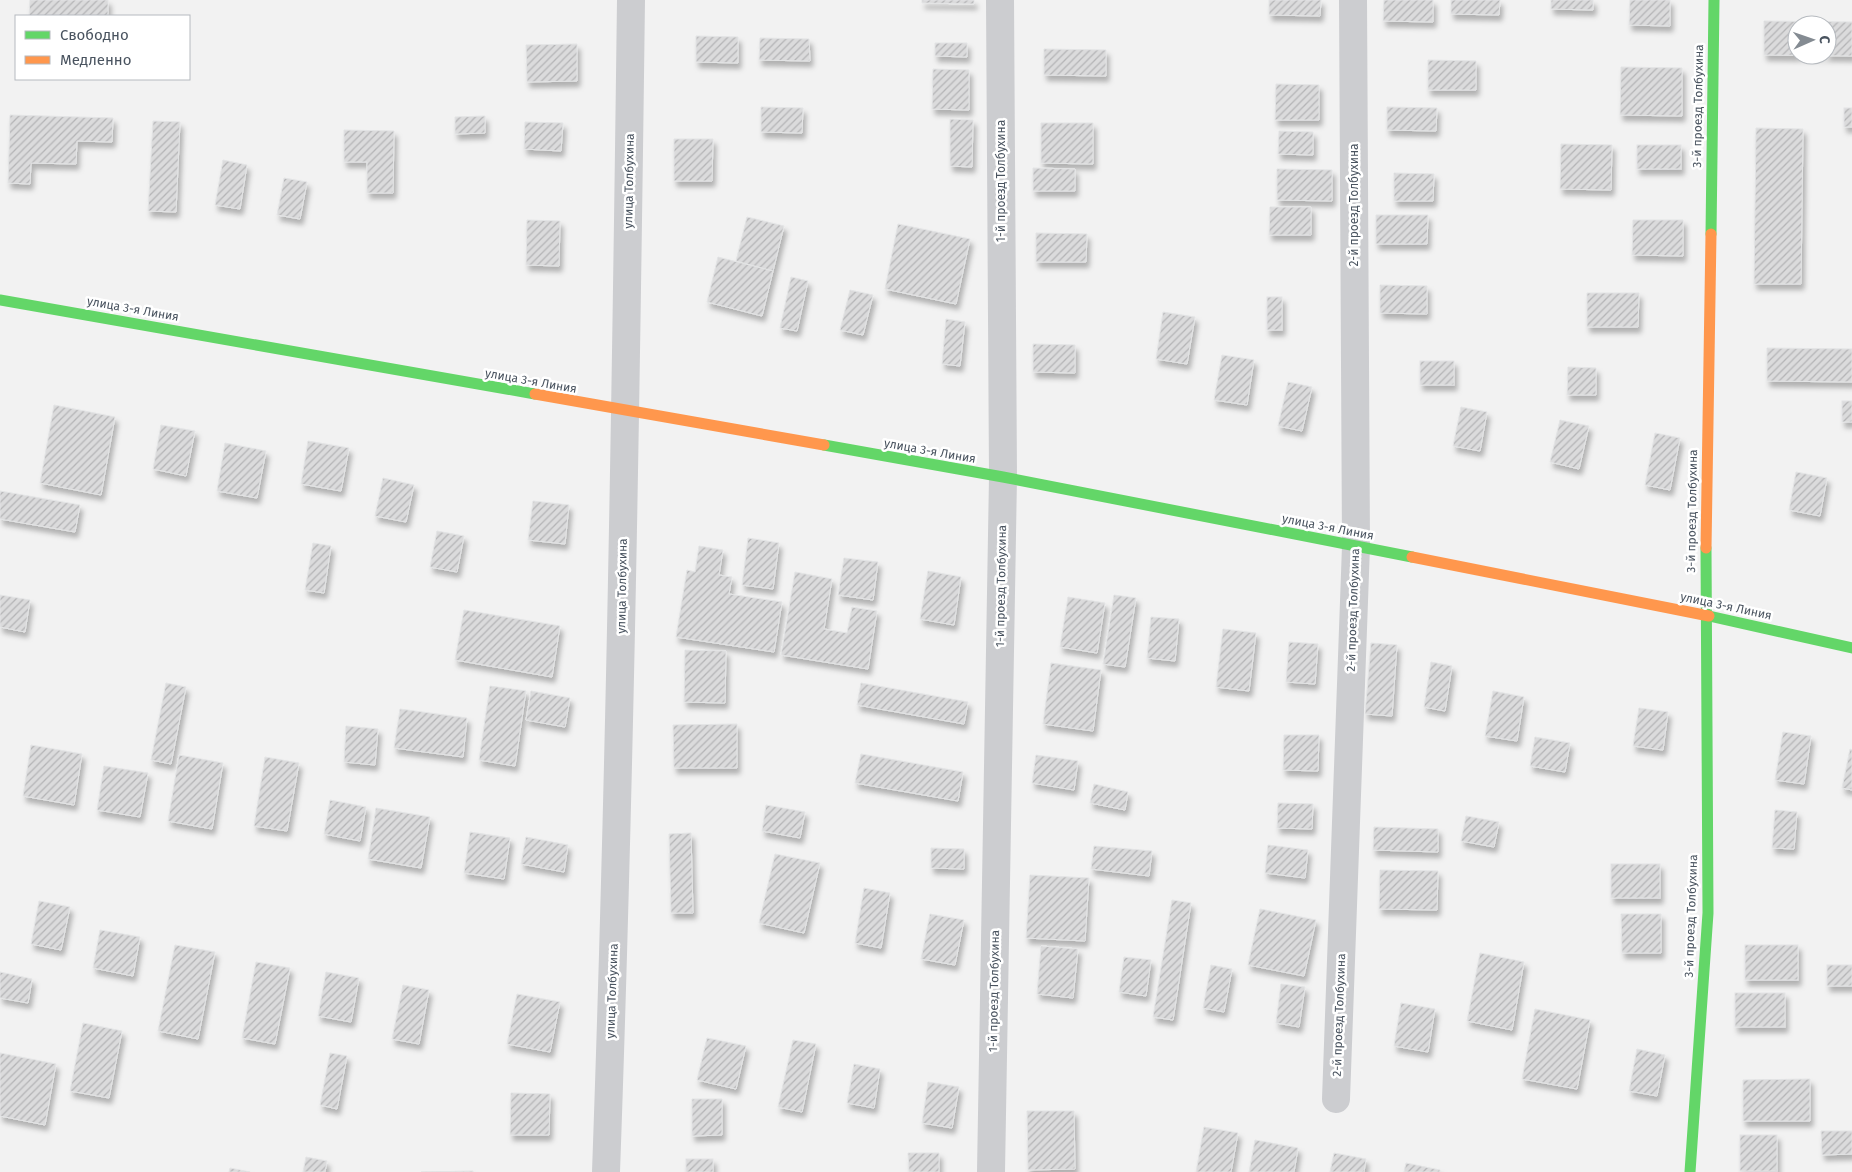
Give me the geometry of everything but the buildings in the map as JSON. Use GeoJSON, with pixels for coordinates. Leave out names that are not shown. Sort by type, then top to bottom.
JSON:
{"type":"FeatureCollection","features":[{"type":"Feature","properties":{"kind":"street","name":"улица Толбухина"},"geometry":{"type":"LineString","coordinates":[[606,1172],[613,968],[626,412],[631,0]]}},
{"type":"Feature","properties":{"kind":"street","name":"1-й проезд Толбухина"},"geometry":{"type":"LineString","coordinates":[[991,1172],[1002,477],[1000,0]]}},
{"type":"Feature","properties":{"kind":"street","name":"2-й проезд Толбухина"},"geometry":{"type":"LineString","coordinates":[[1336,1099],[1356,546],[1353,0]]}},
{"type":"Feature","properties":{"kind":"street","name":"3-й проезд Толбухина"},"geometry":{"type":"LineString","coordinates":[[1690,1172],[1708,913],[1705,615],[1714,0]]}},
{"type":"Feature","properties":{"kind":"street","name":"улица 3-я Линия"},"geometry":{"type":"LineString","coordinates":[[0,300],[1002,477],[1705,615],[1852,648]]}},
{"type":"Feature","properties":{"kind":"traffic: fast"},"geometry":{"type":"LineString","coordinates":[[1711,234],[1714,0]]}},
{"type":"Feature","properties":{"kind":"traffic: fast"},"geometry":{"type":"LineString","coordinates":[[0,300],[535,394]]}},
{"type":"Feature","properties":{"kind":"traffic: fast"},"geometry":{"type":"LineString","coordinates":[[824,445],[1003,477],[1412,557]]}},
{"type":"Feature","properties":{"kind":"traffic: fast"},"geometry":{"type":"LineString","coordinates":[[1690,1172],[1708,913],[1706,548]]}},
{"type":"Feature","properties":{"kind":"traffic: fast"},"geometry":{"type":"LineString","coordinates":[[1709,616],[1852,648]]}},
{"type":"Feature","properties":{"kind":"traffic: slow"},"geometry":{"type":"LineString","coordinates":[[1706,548],[1711,234]]}},
{"type":"Feature","properties":{"kind":"traffic: slow"},"geometry":{"type":"LineString","coordinates":[[535,394],[824,445]]}},
{"type":"Feature","properties":{"kind":"traffic: slow"},"geometry":{"type":"LineString","coordinates":[[1412,557],[1709,616]]}}]}
